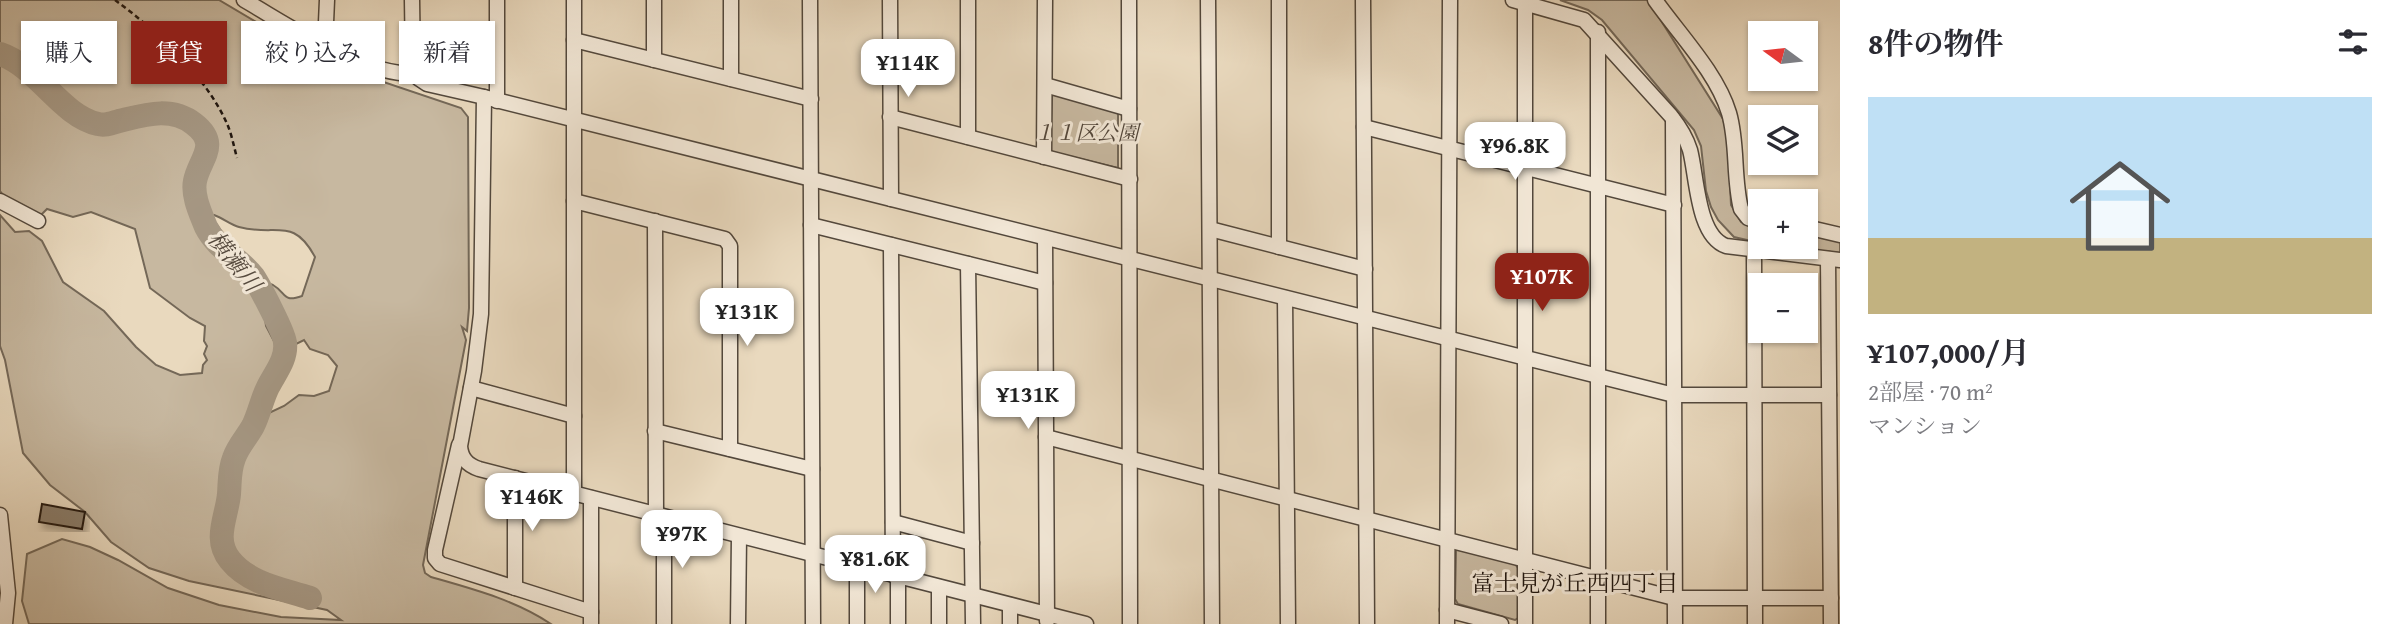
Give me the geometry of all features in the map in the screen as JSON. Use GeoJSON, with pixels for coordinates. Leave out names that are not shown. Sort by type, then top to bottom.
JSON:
{"type":"FeatureCollection","features":[{"type":"Feature","properties":{"kind":"street"},"geometry":{"type":"LineString","coordinates":[[326,21],[327,0]]}},
{"type":"Feature","properties":{"kind":"street"},"geometry":{"type":"LineString","coordinates":[[412,0],[412,21]]}},
{"type":"Feature","properties":{"kind":"street"},"geometry":{"type":"LineString","coordinates":[[497,0],[481,314],[471,387],[435,558],[440,564],[515,588],[591,618],[591,498]]}},
{"type":"Feature","properties":{"kind":"street"},"geometry":{"type":"LineString","coordinates":[[574,0],[574,493]]}},
{"type":"Feature","properties":{"kind":"street"},"geometry":{"type":"LineString","coordinates":[[653,0],[654,60]]}},
{"type":"Feature","properties":{"kind":"street"},"geometry":{"type":"LineString","coordinates":[[731,0],[731,79]]}},
{"type":"Feature","properties":{"kind":"street"},"geometry":{"type":"LineString","coordinates":[[810,0],[813,624]]}},
{"type":"Feature","properties":{"kind":"street"},"geometry":{"type":"LineString","coordinates":[[890,0],[891,199]]}},
{"type":"Feature","properties":{"kind":"street"},"geometry":{"type":"LineString","coordinates":[[968,0],[968,137]]}},
{"type":"Feature","properties":{"kind":"street"},"geometry":{"type":"LineString","coordinates":[[1044,157],[1045,0]]}},
{"type":"Feature","properties":{"kind":"street"},"geometry":{"type":"LineString","coordinates":[[1129,0],[1130,624]]}},
{"type":"Feature","properties":{"kind":"street"},"geometry":{"type":"LineString","coordinates":[[1208,0],[1212,624]]}},
{"type":"Feature","properties":{"kind":"street"},"geometry":{"type":"LineString","coordinates":[[1279,0],[1279,247]]}},
{"type":"Feature","properties":{"kind":"street"},"geometry":{"type":"LineString","coordinates":[[1363,0],[1367,624]]}},
{"type":"Feature","properties":{"kind":"street"},"geometry":{"type":"LineString","coordinates":[[1450,0],[1447,617],[1501,624]]}},
{"type":"Feature","properties":{"kind":"street"},"geometry":{"type":"LineString","coordinates":[[1655,0],[1723,97],[1734,137],[1741,209],[1748,218]]}},
{"type":"Feature","properties":{"kind":"street"},"geometry":{"type":"LineString","coordinates":[[248,1],[283,21]]}},
{"type":"Feature","properties":{"kind":"street"},"geometry":{"type":"LineString","coordinates":[[1525,624],[1525,167],[1519,1],[1580,18],[1598,32],[1682,132],[1689,148],[1704,220],[1709,231],[1721,245],[1748,249]]}},
{"type":"Feature","properties":{"kind":"street"},"geometry":{"type":"LineString","coordinates":[[1598,32],[1598,624]]}},
{"type":"Feature","properties":{"kind":"street"},"geometry":{"type":"LineString","coordinates":[[574,40],[811,99]]}},
{"type":"Feature","properties":{"kind":"street"},"geometry":{"type":"LineString","coordinates":[[431,84],[1674,395],[1829,395]]}},
{"type":"Feature","properties":{"kind":"street"},"geometry":{"type":"LineString","coordinates":[[1045,85],[1129,109]]}},
{"type":"Feature","properties":{"kind":"street"},"geometry":{"type":"LineString","coordinates":[[890,117],[1130,179]]}},
{"type":"Feature","properties":{"kind":"street"},"geometry":{"type":"LineString","coordinates":[[1673,119],[1675,624]]}},
{"type":"Feature","properties":{"kind":"street"},"geometry":{"type":"LineString","coordinates":[[1364,127],[1674,205]]}},
{"type":"Feature","properties":{"kind":"street"},"geometry":{"type":"LineString","coordinates":[[0,201],[38,221]]}},
{"type":"Feature","properties":{"kind":"street"},"geometry":{"type":"LineString","coordinates":[[574,201],[724,239],[730,246],[730,449]]}},
{"type":"Feature","properties":{"kind":"street"},"geometry":{"type":"LineString","coordinates":[[654,221],[656,431],[664,624]]}},
{"type":"Feature","properties":{"kind":"street"},"geometry":{"type":"LineString","coordinates":[[811,225],[1045,283]]}},
{"type":"Feature","properties":{"kind":"street"},"geometry":{"type":"LineString","coordinates":[[1210,229],[1365,269]]}},
{"type":"Feature","properties":{"kind":"street"},"geometry":{"type":"LineString","coordinates":[[1818,230],[1840,235]]}},
{"type":"Feature","properties":{"kind":"street"},"geometry":{"type":"LineString","coordinates":[[1045,238],[1047,619]]}},
{"type":"Feature","properties":{"kind":"street"},"geometry":{"type":"LineString","coordinates":[[891,245],[893,522],[898,624]]}},
{"type":"Feature","properties":{"kind":"street"},"geometry":{"type":"LineString","coordinates":[[1754,259],[1755,624]]}},
{"type":"Feature","properties":{"kind":"street"},"geometry":{"type":"LineString","coordinates":[[1832,624],[1829,395],[1834,260]]}},
{"type":"Feature","properties":{"kind":"street"},"geometry":{"type":"LineString","coordinates":[[968,264],[973,624]]}},
{"type":"Feature","properties":{"kind":"street"},"geometry":{"type":"LineString","coordinates":[[1285,298],[1288,624]]}},
{"type":"Feature","properties":{"kind":"street"},"geometry":{"type":"LineString","coordinates":[[471,387],[574,415]]}},
{"type":"Feature","properties":{"kind":"street"},"geometry":{"type":"LineString","coordinates":[[656,431],[812,469]]}},
{"type":"Feature","properties":{"kind":"street"},"geometry":{"type":"LineString","coordinates":[[1045,436],[1674,598],[1831,598]]}},
{"type":"Feature","properties":{"kind":"street"},"geometry":{"type":"LineString","coordinates":[[460,442],[461,454],[471,466],[1010,605],[1047,619],[1086,624]]}},
{"type":"Feature","properties":{"kind":"street"},"geometry":{"type":"LineString","coordinates":[[515,478],[515,588]]}},
{"type":"Feature","properties":{"kind":"street"},"geometry":{"type":"LineString","coordinates":[[0,515],[8,593],[5,624]]}},
{"type":"Feature","properties":{"kind":"street"},"geometry":{"type":"LineString","coordinates":[[893,522],[972,543]]}},
{"type":"Feature","properties":{"kind":"street"},"geometry":{"type":"LineString","coordinates":[[738,536],[738,624]]}},
{"type":"Feature","properties":{"kind":"street"},"geometry":{"type":"LineString","coordinates":[[857,566],[858,624]]}},
{"type":"Feature","properties":{"kind":"street"},"geometry":{"type":"LineString","coordinates":[[939,587],[939,624]]}},
{"type":"Feature","properties":{"kind":"street"},"geometry":{"type":"LineString","coordinates":[[1010,605],[1010,624]]}},
{"type":"Feature","properties":{"kind":"path"},"geometry":{"type":"LineString","coordinates":[[115,0],[161,37],[204,88],[227,125],[237,158]]}},
{"type":"Feature","properties":{"kind":"green space"},"geometry":{"type":"Polygon","coordinates":[[[0,0],[219,0],[255,21],[241,21],[241,84],[385,82],[461,108],[468,117],[469,308],[467,331],[462,327],[466,340],[423,565],[425,573],[431,577],[508,602],[551,624],[29,624],[22,601],[27,554],[62,539],[90,547],[168,588],[219,605],[281,617],[341,620],[327,610],[189,581],[149,568],[111,542],[85,512],[50,485],[23,453],[0,346],[0,215],[15,232],[29,231],[42,241],[63,282],[104,311],[156,365],[180,375],[202,373],[207,360],[204,354],[207,346],[204,341],[205,326],[150,288],[135,229],[91,212],[73,217],[47,209],[40,216],[15,210],[0,191],[0,0]],[[211,216],[248,265],[233,266],[244,282],[270,284],[288,298],[296,298],[302,296],[315,257],[307,244],[291,232],[239,227],[217,216],[211,216]],[[245,283],[264,310],[266,326],[276,345],[270,367],[255,397],[269,413],[299,395],[314,396],[329,391],[337,366],[328,355],[310,349],[304,340],[286,349],[280,339],[280,314],[245,283]]]}},
{"type":"Feature","properties":{"kind":"green space"},"geometry":{"type":"Polygon","coordinates":[[[1560,0],[1648,0],[1723,119],[1728,138],[1731,205],[1741,222],[1748,224],[1748,240],[1734,237],[1718,220],[1711,207],[1706,191],[1701,146],[1694,130],[1602,20],[1588,10],[1560,0]]]}},
{"type":"Feature","properties":{"kind":"green space","name":"１１区公園"},"geometry":{"type":"Polygon","coordinates":[[[1052,94],[1114,110],[1118,114],[1118,168],[1052,152],[1052,94]]]}},
{"type":"Feature","properties":{"kind":"green space"},"geometry":{"type":"Polygon","coordinates":[[[1818,234],[1840,239],[1840,253],[1818,250],[1818,234]]]}},
{"type":"Feature","properties":{"kind":"green space"},"geometry":{"type":"Polygon","coordinates":[[[1458,548],[1515,564],[1518,568],[1518,618],[1515,620],[1458,604],[1455,599],[1458,548]]]}},
{"type":"Feature","properties":{"kind":"building"},"geometry":{"type":"Polygon","coordinates":[[[42,504],[85,512],[82,529],[39,522],[42,504]]]}},
{"type":"Feature","properties":{"kind":"waterway","name":"横瀬川"},"geometry":{"type":"LineString","coordinates":[[0,54],[26,69],[60,102],[85,119],[103,125],[157,113],[176,115],[194,124],[206,139],[206,152],[194,187],[206,227],[216,241],[253,276],[285,343],[282,360],[253,426],[232,463],[222,544],[230,560],[247,575],[267,585],[310,598]]}},
{"type":"Feature","properties":{"kind":"district","name":"富士見が丘西四丁目"},"geometry":{"type":"Point","coordinates":[1575,582]}}]}
